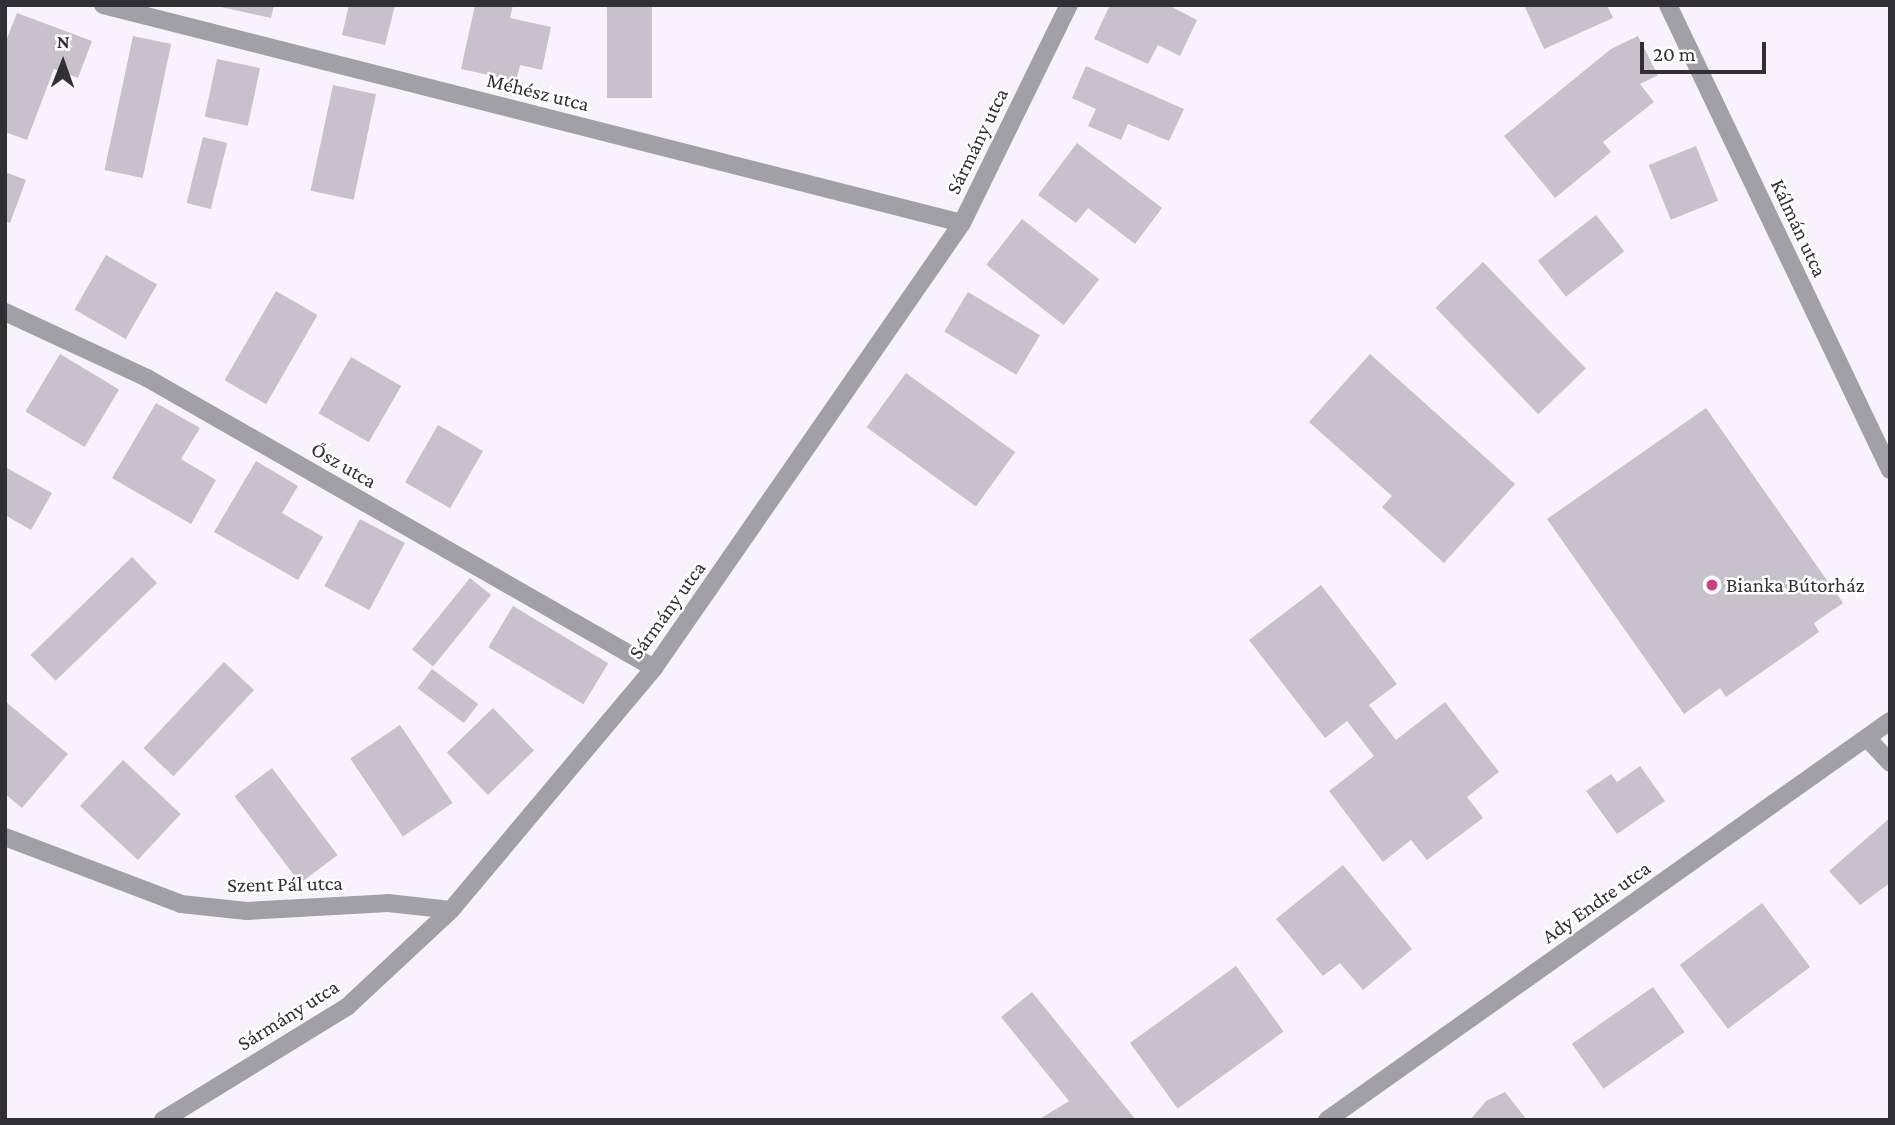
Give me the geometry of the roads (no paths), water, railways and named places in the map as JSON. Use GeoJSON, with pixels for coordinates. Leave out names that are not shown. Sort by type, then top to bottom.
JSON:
{"type":"FeatureCollection","features":[{"type":"Feature","properties":{"kind":"street","name":"Méhész utca"},"geometry":{"type":"LineString","coordinates":[[103,5],[962,222]]}},
{"type":"Feature","properties":{"kind":"street","name":"Sármány utca"},"geometry":{"type":"LineString","coordinates":[[163,1120],[348,1006],[451,910],[654,668],[962,222],[1069,5]]}},
{"type":"Feature","properties":{"kind":"street","name":"Kálmán utca"},"geometry":{"type":"LineString","coordinates":[[1668,5],[1890,470]]}},
{"type":"Feature","properties":{"kind":"street","name":"Ősz utca"},"geometry":{"type":"LineString","coordinates":[[5,312],[147,378],[654,668]]}},
{"type":"Feature","properties":{"kind":"street","name":"Ady Endre utca"},"geometry":{"type":"LineString","coordinates":[[1327,1120],[1890,721]]}},
{"type":"Feature","properties":{"kind":"street"},"geometry":{"type":"LineString","coordinates":[[1867,738],[1890,764]]}},
{"type":"Feature","properties":{"kind":"street","name":"Szent Pál utca"},"geometry":{"type":"LineString","coordinates":[[5,837],[181,904],[247,911],[388,903],[451,910]]}},
{"type":"Feature","properties":{"kind":"place","name":"Bianka Bútorház"},"geometry":{"type":"Point","coordinates":[1712,585]}}]}
